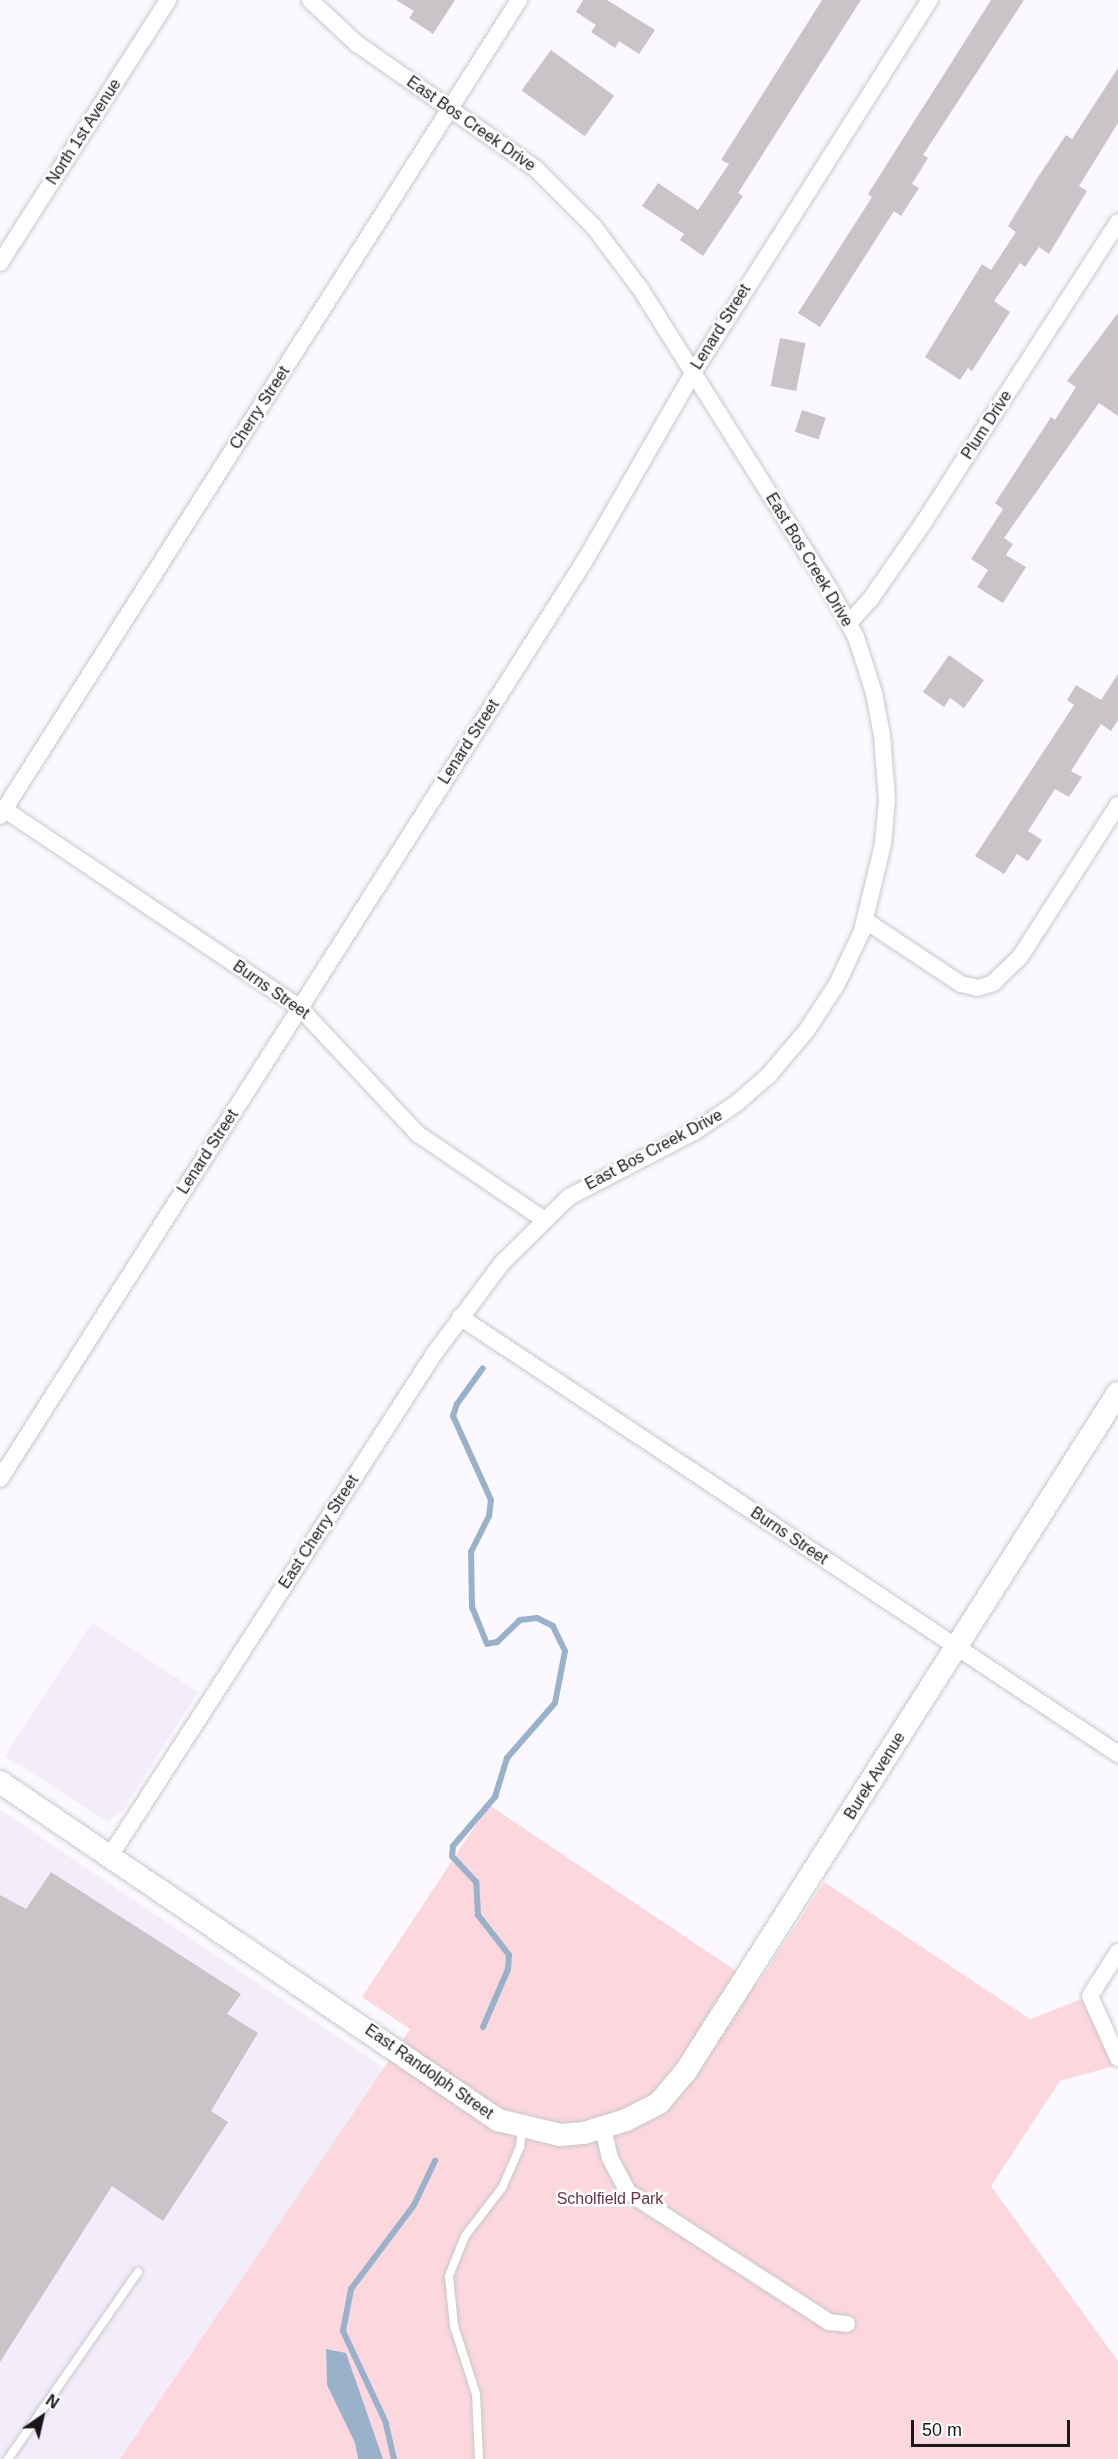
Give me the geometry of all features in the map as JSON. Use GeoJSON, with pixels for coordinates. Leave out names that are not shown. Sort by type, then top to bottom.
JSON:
{"type":"FeatureCollection","features":[{"type":"Feature","properties":{"kind":"street","name":"North 1st Avenue"},"geometry":{"type":"LineString","coordinates":[[0,263],[168,0]]}},
{"type":"Feature","properties":{"kind":"street","name":"East Bos Creek Drive"},"geometry":{"type":"LineString","coordinates":[[310,0],[357,44],[528,162],[575,206],[625,268],[693,372],[849,622],[874,693],[886,780],[883,844],[866,921],[846,968],[818,1015],[779,1064],[749,1093],[710,1123],[579,1191],[543,1219]]}},
{"type":"Feature","properties":{"kind":"street","name":"Cherry Street"},"geometry":{"type":"LineString","coordinates":[[2,813],[519,0]]}},
{"type":"Feature","properties":{"kind":"street","name":"Lenard Street"},"geometry":{"type":"LineString","coordinates":[[0,1479],[584,562],[693,372],[930,0]]}},
{"type":"Feature","properties":{"kind":"street","name":"Plum Drive"},"geometry":{"type":"LineString","coordinates":[[849,622],[875,593],[924,522],[1118,222]]}},
{"type":"Feature","properties":{"kind":"street"},"geometry":{"type":"LineString","coordinates":[[866,921],[961,984],[978,988],[993,983],[1020,957],[1118,805]]}},
{"type":"Feature","properties":{"kind":"street","name":"Burns Street"},"geometry":{"type":"LineString","coordinates":[[2,813],[299,1007],[418,1134],[543,1219]]}},
{"type":"Feature","properties":{"kind":"street","name":"East Cherry Street"},"geometry":{"type":"LineString","coordinates":[[110,1856],[460,1317],[543,1219]]}},
{"type":"Feature","properties":{"kind":"street","name":"Burns Street"},"geometry":{"type":"LineString","coordinates":[[460,1317],[1118,1754]]}},
{"type":"Feature","properties":{"kind":"street","name":"Burek Avenue"},"geometry":{"type":"LineString","coordinates":[[603,2128],[645,2112],[677,2083],[1118,1393]]}},
{"type":"Feature","properties":{"kind":"street","name":"East Randolph Street"},"geometry":{"type":"LineString","coordinates":[[0,1782],[439,2077],[477,2106],[522,2128],[560,2135],[603,2128]]}},
{"type":"Feature","properties":{"kind":"street"},"geometry":{"type":"LineString","coordinates":[[1118,1952],[1090,1996],[1118,2058]]}},
{"type":"Feature","properties":{"kind":"street"},"geometry":{"type":"LineString","coordinates":[[603,2128],[610,2158],[628,2192],[829,2322],[847,2324]]}},
{"type":"Feature","properties":{"kind":"lane"},"geometry":{"type":"LineString","coordinates":[[479,2459],[476,2394],[454,2326],[449,2276],[465,2235],[502,2188],[520,2147],[522,2128]]}},
{"type":"Feature","properties":{"kind":"lane"},"geometry":{"type":"LineString","coordinates":[[8,2459],[138,2272]]}},
{"type":"Feature","properties":{"kind":"shaded area"},"geometry":{"type":"Polygon","coordinates":[[[92,1622],[198,1692],[123,1810],[108,1822],[5,1756],[92,1622]]]}},
{"type":"Feature","properties":{"kind":"shaded area"},"geometry":{"type":"Polygon","coordinates":[[[0,1810],[384,2068],[120,2459],[0,2459],[0,1810]]]}},
{"type":"Feature","properties":{"kind":"green space","name":"Scholfield Park"},"geometry":{"type":"Polygon","coordinates":[[[489,1805],[757,1985],[824,1882],[1030,2019],[1090,1996],[1118,2065],[1060,2081],[991,2186],[1118,2361],[1118,2459],[383,2459],[326,2349],[327,2385],[355,2443],[358,2459],[120,2459],[410,2029],[362,1997],[489,1805]]]}},
{"type":"Feature","properties":{"kind":"water"},"geometry":{"type":"Polygon","coordinates":[[[326,2349],[346,2353],[383,2459],[358,2459],[355,2443],[327,2385],[326,2349]]]}},
{"type":"Feature","properties":{"kind":"building"},"geometry":{"type":"Polygon","coordinates":[[[396,0],[455,0],[433,34],[409,18],[414,11],[396,0]]]}},
{"type":"Feature","properties":{"kind":"building"},"geometry":{"type":"Polygon","coordinates":[[[583,0],[607,0],[655,30],[639,54],[619,41],[615,48],[591,32],[596,25],[576,12],[583,0]]]}},
{"type":"Feature","properties":{"kind":"building"},"geometry":{"type":"Polygon","coordinates":[[[822,0],[861,0],[738,193],[743,196],[703,256],[680,240],[684,234],[642,206],[658,183],[698,210],[729,164],[721,160],[822,0]]]}},
{"type":"Feature","properties":{"kind":"building"},"geometry":{"type":"Polygon","coordinates":[[[991,0],[1024,0],[923,155],[928,158],[912,184],[919,188],[901,216],[894,211],[820,327],[798,313],[872,197],[868,194],[991,0]]]}},
{"type":"Feature","properties":{"kind":"building"},"geometry":{"type":"Polygon","coordinates":[[[551,50],[614,96],[585,136],[522,90],[551,50]]]}},
{"type":"Feature","properties":{"kind":"building"},"geometry":{"type":"Polygon","coordinates":[[[1118,68],[1118,123],[1079,186],[1087,191],[1049,254],[1039,247],[1025,267],[1020,263],[994,301],[1010,312],[972,371],[968,368],[960,380],[925,357],[982,264],[991,270],[1016,232],[1008,226],[1038,177],[1066,135],[1072,139],[1118,68]]]}},
{"type":"Feature","properties":{"kind":"building"},"geometry":{"type":"Polygon","coordinates":[[[1118,313],[1118,416],[1099,403],[1004,538],[1013,544],[1006,555],[1026,567],[1003,603],[977,587],[988,570],[971,559],[1003,509],[995,503],[1051,417],[1055,420],[1076,387],[1067,381],[1118,313]]]}},
{"type":"Feature","properties":{"kind":"building"},"geometry":{"type":"Polygon","coordinates":[[[780,338],[806,343],[796,391],[771,386],[780,338]]]}},
{"type":"Feature","properties":{"kind":"building"},"geometry":{"type":"Polygon","coordinates":[[[802,410],[826,418],[819,440],[795,432],[802,410]]]}},
{"type":"Feature","properties":{"kind":"building"},"geometry":{"type":"Polygon","coordinates":[[[949,655],[984,680],[964,708],[950,698],[944,707],[923,692],[949,655]]]}},
{"type":"Feature","properties":{"kind":"building"},"geometry":{"type":"Polygon","coordinates":[[[1118,674],[1118,720],[1111,731],[1101,724],[1071,771],[1082,777],[1069,797],[1055,789],[1028,831],[1042,840],[1028,861],[1017,854],[1004,874],[975,856],[1074,705],[1067,700],[1076,685],[1101,700],[1118,674]]]}},
{"type":"Feature","properties":{"kind":"building"},"geometry":{"type":"Polygon","coordinates":[[[51,1872],[241,1994],[227,2014],[258,2033],[211,2111],[228,2122],[163,2221],[112,2186],[0,2362],[0,1895],[26,1909],[51,1872]]]}},
{"type":"Feature","properties":{"kind":"waterway"},"geometry":{"type":"LineString","coordinates":[[483,1368],[457,1404],[453,1416],[491,1500],[489,1516],[471,1552],[472,1607],[487,1644],[497,1642],[520,1620],[537,1618],[553,1626],[565,1651],[555,1703],[507,1758],[495,1797],[453,1846],[452,1856],[476,1882],[478,1915],[509,1955],[508,1969],[483,2027]]}},
{"type":"Feature","properties":{"kind":"waterway"},"geometry":{"type":"LineString","coordinates":[[394,2459],[386,2423],[343,2331],[351,2289],[414,2205],[435,2161]]}}]}
